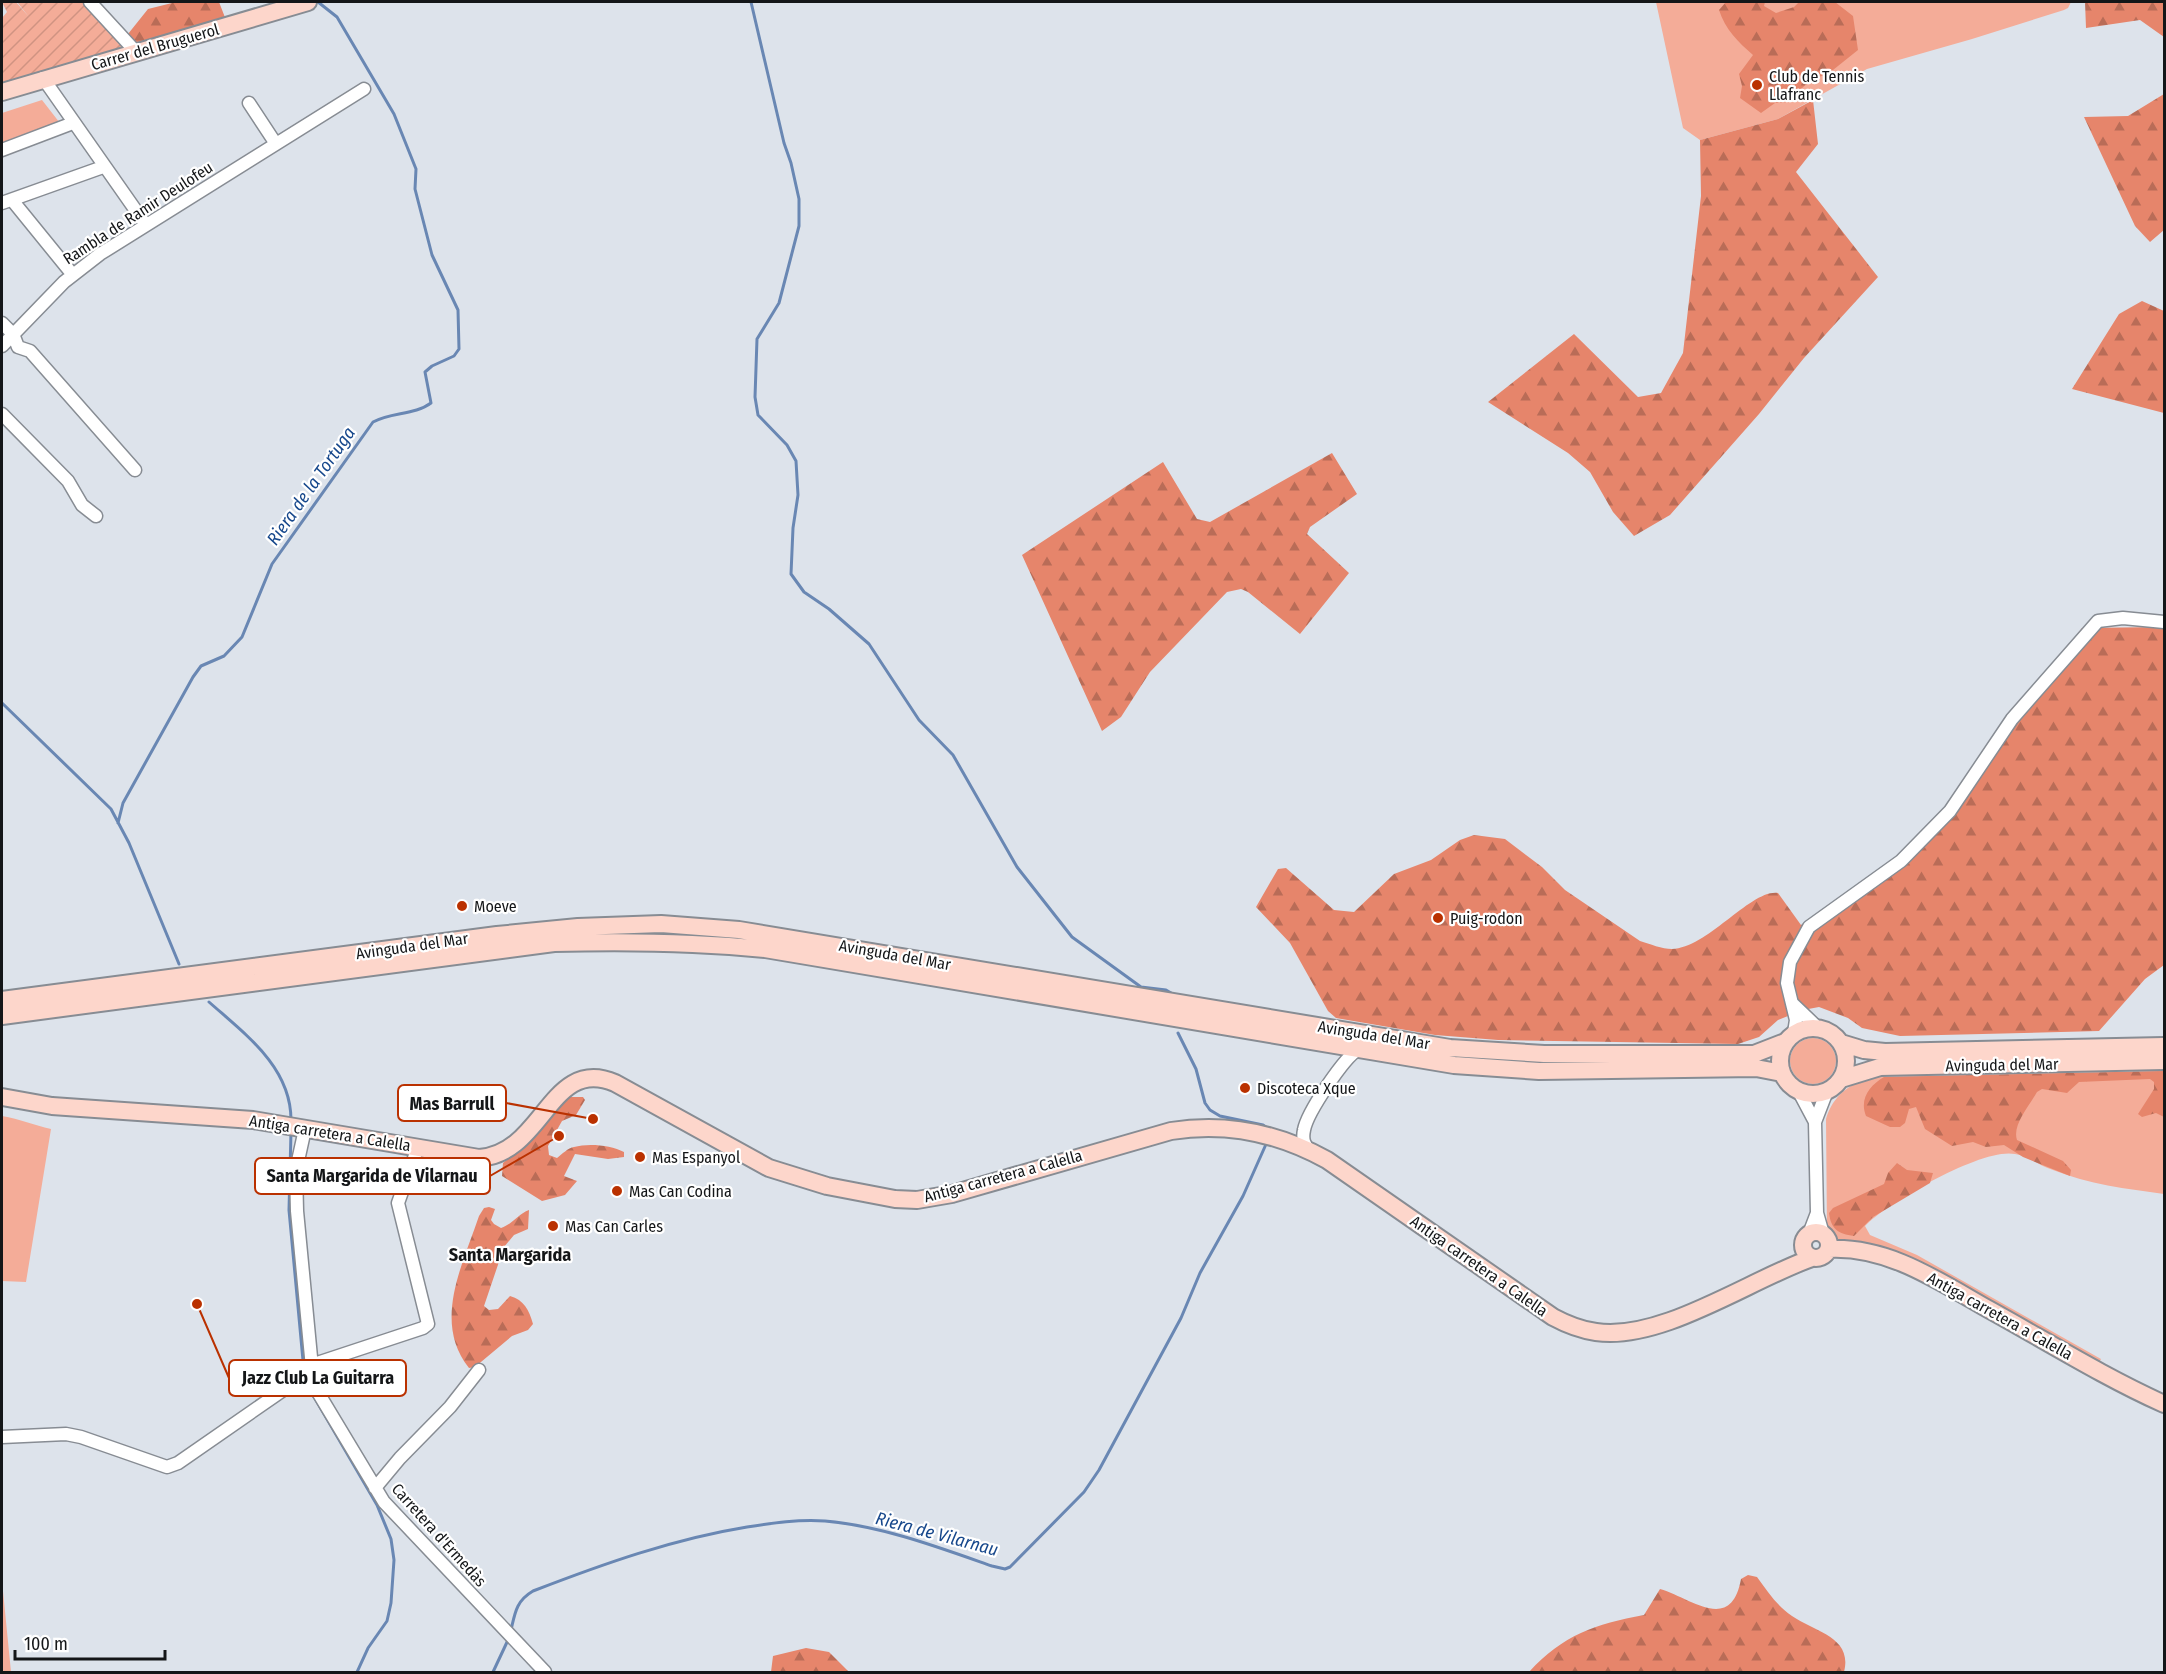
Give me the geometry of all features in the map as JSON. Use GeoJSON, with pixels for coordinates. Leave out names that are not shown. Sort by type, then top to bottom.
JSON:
{"type":"FeatureCollection","features":[{"type":"Feature","properties":{"kind":"main road","name":"Carrer del Bruguerol"},"geometry":{"type":"LineString","coordinates":[[2,92],[308,2]]}},
{"type":"Feature","properties":{"kind":"main road","name":"Avinguda del Mar"},"geometry":{"type":"LineString","coordinates":[[2,1000],[497,935],[578,927],[661,924],[791,937],[1085,989],[1450,1048],[1544,1054],[1754,1054],[1790,1038]]}},
{"type":"Feature","properties":{"kind":"main road","name":"Avinguda del Mar"},"geometry":{"type":"LineString","coordinates":[[2,1016],[554,943],[620,941],[718,944],[765,949],[1454,1065],[1539,1071],[1756,1068],[1782,1073]]}},
{"type":"Feature","properties":{"kind":"main road"},"geometry":{"type":"LineString","coordinates":[[1818,1028],[1827,1031],[1841,1043],[1846,1061],[1840,1079],[1827,1090],[1808,1094],[1788,1083],[1782,1073],[1781,1052],[1790,1038],[1801,1029],[1818,1028]]}},
{"type":"Feature","properties":{"kind":"main road","name":"Avinguda del Mar"},"geometry":{"type":"LineString","coordinates":[[1841,1043],[1864,1050],[1885,1052],[2164,1046]]}},
{"type":"Feature","properties":{"kind":"main road","name":"Avinguda del Mar"},"geometry":{"type":"LineString","coordinates":[[1840,1079],[1880,1067],[2164,1061]]}},
{"type":"Feature","properties":{"kind":"main road","name":"Antiga carretera a Calella"},"geometry":{"type":"LineString","coordinates":[[2,1097],[52,1106],[229,1118],[303,1128],[479,1158],[493,1157],[524,1138],[565,1089],[584,1077],[594,1076],[615,1083],[769,1168],[835,1188],[896,1199],[917,1200],[952,1194],[1178,1130],[1228,1128],[1278,1138],[1310,1151],[1553,1317],[1595,1332],[1631,1331],[1695,1310],[1812,1258],[1824,1256],[1820,1239]]}},
{"type":"Feature","properties":{"kind":"main road"},"geometry":{"type":"LineString","coordinates":[[1812,1258],[1805,1253],[1803,1245],[1820,1239]]}},
{"type":"Feature","properties":{"kind":"main road","name":"Antiga carretera a Calella"},"geometry":{"type":"LineString","coordinates":[[1820,1239],[1845,1248],[1902,1261],[2075,1358],[2164,1404]]}},
{"type":"Feature","properties":{"kind":"street"},"geometry":{"type":"LineString","coordinates":[[90,2],[137,53]]}},
{"type":"Feature","properties":{"kind":"street"},"geometry":{"type":"LineString","coordinates":[[44,78],[72,123],[146,225]]}},
{"type":"Feature","properties":{"kind":"street","name":"Rambla de Ramir Deulofeu"},"geometry":{"type":"LineString","coordinates":[[2,346],[15,337],[73,275],[100,254],[364,89]]}},
{"type":"Feature","properties":{"kind":"street"},"geometry":{"type":"LineString","coordinates":[[249,103],[276,144]]}},
{"type":"Feature","properties":{"kind":"street"},"geometry":{"type":"LineString","coordinates":[[2,150],[72,123]]}},
{"type":"Feature","properties":{"kind":"street"},"geometry":{"type":"LineString","coordinates":[[73,275],[7,201],[103,167]]}},
{"type":"Feature","properties":{"kind":"street"},"geometry":{"type":"LineString","coordinates":[[2,323],[15,337],[18,347],[28,350],[56,379],[135,470]]}},
{"type":"Feature","properties":{"kind":"street"},"geometry":{"type":"LineString","coordinates":[[2,414],[68,481],[82,505],[96,516]]}},
{"type":"Feature","properties":{"kind":"street"},"geometry":{"type":"LineString","coordinates":[[1790,1038],[1793,1004],[1787,983],[1790,962],[1809,927],[1901,861],[1950,811],[2012,718],[2098,621],[2123,618],[2164,622]]}},
{"type":"Feature","properties":{"kind":"street"},"geometry":{"type":"LineString","coordinates":[[1793,1004],[1818,1028]]}},
{"type":"Feature","properties":{"kind":"street"},"geometry":{"type":"LineString","coordinates":[[1321,1043],[1338,1053],[1341,1066]]}},
{"type":"Feature","properties":{"kind":"street"},"geometry":{"type":"LineString","coordinates":[[1310,1151],[1303,1142],[1304,1128],[1341,1066],[1359,1049]]}},
{"type":"Feature","properties":{"kind":"street"},"geometry":{"type":"LineString","coordinates":[[1798,1090],[1815,1122]]}},
{"type":"Feature","properties":{"kind":"street"},"geometry":{"type":"LineString","coordinates":[[1820,1239],[1817,1213],[1815,1122],[1827,1090]]}},
{"type":"Feature","properties":{"kind":"street","name":"Carretera d'Ermedàs"},"geometry":{"type":"LineString","coordinates":[[303,1128],[296,1170],[297,1201],[312,1369],[319,1394],[375,1488],[398,1519],[545,1672]]}},
{"type":"Feature","properties":{"kind":"street"},"geometry":{"type":"LineString","coordinates":[[1278,1138],[1292,1135],[1304,1128]]}},
{"type":"Feature","properties":{"kind":"street"},"geometry":{"type":"LineString","coordinates":[[2,1437],[66,1434],[81,1437],[167,1467],[178,1463],[312,1369],[423,1328],[428,1324],[398,1203],[418,1147]]}},
{"type":"Feature","properties":{"kind":"street"},"geometry":{"type":"LineString","coordinates":[[375,1488],[400,1458],[457,1400],[479,1370]]}},
{"type":"Feature","properties":{"kind":"shaded area"},"geometry":{"type":"Polygon","coordinates":[[[2,2],[16,2],[29,17],[17,2],[87,2],[125,48],[2,88],[2,18],[7,12],[2,2]]]}},
{"type":"Feature","properties":{"kind":"shaded area","name":"Club de Tennis Llafranc"},"geometry":{"type":"Polygon","coordinates":[[[1656,2],[2071,2],[2064,10],[1867,69],[1778,119],[1700,140],[1683,128],[1656,2]]]}},
{"type":"Feature","properties":{"kind":"shaded area"},"geometry":{"type":"Polygon","coordinates":[[[42,100],[63,127],[2,148],[2,113],[42,100]]]}},
{"type":"Feature","properties":{"kind":"shaded area"},"geometry":{"type":"Polygon","coordinates":[[[1813,1038],[1829,1045],[1836,1061],[1829,1077],[1813,1084],[1797,1077],[1790,1061],[1797,1045],[1813,1038]]]}},
{"type":"Feature","properties":{"kind":"shaded area"},"geometry":{"type":"Polygon","coordinates":[[[2164,1071],[2164,1194],[2094,1182],[2066,1175],[2020,1155],[2000,1154],[1960,1167],[1937,1178],[1894,1204],[1865,1226],[1870,1235],[1917,1255],[2101,1359],[2097,1366],[1917,1263],[1840,1245],[1827,1233],[1826,1119],[1838,1096],[1858,1082],[1874,1077],[2164,1071]]]}},
{"type":"Feature","properties":{"kind":"shaded area"},"geometry":{"type":"Polygon","coordinates":[[[2,1116],[51,1129],[26,1282],[2,1281],[2,1116]]]}},
{"type":"Feature","properties":{"kind":"shaded area"},"geometry":{"type":"Polygon","coordinates":[[[2,1581],[11,1672],[2,1672],[2,1581]]]}},
{"type":"Feature","properties":{"kind":"green space"},"geometry":{"type":"Polygon","coordinates":[[[176,2],[219,2],[226,20],[137,53],[124,39],[148,9],[176,2]]]}},
{"type":"Feature","properties":{"kind":"green space"},"geometry":{"type":"Polygon","coordinates":[[[1726,2],[1765,2],[1764,6],[1776,13],[1794,7],[1799,2],[1835,2],[1853,16],[1858,50],[1828,74],[1812,79],[1787,102],[1775,103],[1761,113],[1740,98],[1742,86],[1739,74],[1753,55],[1728,29],[1719,10],[1726,2]]]}},
{"type":"Feature","properties":{"kind":"green space"},"geometry":{"type":"Polygon","coordinates":[[[2085,2],[2164,2],[2164,37],[2140,20],[2086,28],[2085,2]]]}},
{"type":"Feature","properties":{"kind":"green space"},"geometry":{"type":"Polygon","coordinates":[[[2164,94],[2164,230],[2150,242],[2135,226],[2084,117],[2128,116],[2164,94]]]}},
{"type":"Feature","properties":{"kind":"green space"},"geometry":{"type":"Polygon","coordinates":[[[1813,100],[1818,144],[1796,172],[1878,277],[1804,358],[1759,414],[1670,515],[1634,536],[1613,512],[1590,472],[1568,453],[1488,402],[1574,334],[1638,397],[1661,393],[1683,353],[1701,196],[1700,140],[1778,119],[1813,100]]]}},
{"type":"Feature","properties":{"kind":"green space"},"geometry":{"type":"Polygon","coordinates":[[[2142,301],[2164,311],[2164,413],[2072,389],[2119,314],[2142,301]]]}},
{"type":"Feature","properties":{"kind":"green space"},"geometry":{"type":"Polygon","coordinates":[[[1332,453],[1357,494],[1310,527],[1307,534],[1349,573],[1300,634],[1248,592],[1241,589],[1227,592],[1150,672],[1121,717],[1102,731],[1022,555],[1163,462],[1197,519],[1210,522],[1332,453]]]}},
{"type":"Feature","properties":{"kind":"green space"},"geometry":{"type":"Polygon","coordinates":[[[2164,627],[2164,965],[2145,979],[2099,1031],[1900,1036],[1862,1028],[1848,1018],[1819,1007],[1803,1010],[1778,1020],[1759,1037],[1738,1044],[1498,1040],[1435,1035],[1336,1018],[1328,1011],[1290,943],[1256,907],[1278,869],[1286,868],[1334,910],[1354,912],[1394,874],[1431,860],[1460,840],[1474,835],[1505,839],[1542,867],[1565,890],[1640,941],[1660,947],[1672,949],[1686,946],[1767,894],[1778,893],[1801,925],[1875,878],[1943,815],[2082,628],[2164,627]]]}},
{"type":"Feature","properties":{"kind":"green space"},"geometry":{"type":"Polygon","coordinates":[[[2164,1071],[2164,1117],[2156,1113],[2142,1117],[2138,1114],[2154,1089],[2154,1082],[2150,1079],[2079,1082],[2067,1093],[2042,1089],[2037,1092],[2019,1122],[2017,1140],[2063,1161],[2071,1170],[2070,1176],[2023,1157],[2004,1145],[1986,1147],[1973,1142],[1952,1146],[1925,1129],[1916,1107],[1909,1109],[1905,1123],[1900,1127],[1890,1127],[1866,1116],[1864,1110],[1865,1098],[1870,1088],[1884,1077],[2164,1071]]]}},
{"type":"Feature","properties":{"kind":"green space"},"geometry":{"type":"Polygon","coordinates":[[[564,1097],[583,1097],[585,1100],[576,1115],[562,1121],[548,1146],[549,1155],[557,1158],[572,1148],[593,1145],[619,1150],[624,1152],[624,1157],[608,1159],[575,1154],[564,1176],[577,1181],[565,1195],[542,1201],[502,1176],[503,1163],[524,1146],[564,1097]]]}},
{"type":"Feature","properties":{"kind":"green space"},"geometry":{"type":"Polygon","coordinates":[[[1897,1163],[1907,1170],[1933,1173],[1930,1183],[1873,1217],[1854,1236],[1836,1230],[1829,1213],[1833,1208],[1884,1184],[1888,1173],[1897,1163]]]}},
{"type":"Feature","properties":{"kind":"green space"},"geometry":{"type":"Polygon","coordinates":[[[484,1208],[495,1209],[491,1220],[501,1228],[529,1210],[528,1229],[514,1235],[504,1247],[484,1306],[489,1310],[498,1309],[510,1296],[525,1306],[533,1324],[528,1330],[512,1336],[475,1367],[469,1368],[458,1350],[453,1332],[454,1293],[479,1216],[484,1208]]]}},
{"type":"Feature","properties":{"kind":"green space"},"geometry":{"type":"Polygon","coordinates":[[[1748,1575],[1757,1577],[1787,1612],[1838,1643],[1845,1660],[1844,1672],[1529,1672],[1554,1649],[1581,1633],[1610,1622],[1644,1615],[1660,1589],[1708,1608],[1719,1609],[1728,1605],[1736,1596],[1741,1579],[1748,1575]]]}},
{"type":"Feature","properties":{"kind":"green space"},"geometry":{"type":"Polygon","coordinates":[[[806,1648],[829,1652],[849,1672],[771,1672],[773,1656],[806,1648]]]}},
{"type":"Feature","properties":{"kind":"waterway","name":"Riera de la Tortuga"},"geometry":{"type":"LineString","coordinates":[[118,823],[123,803],[193,677],[201,666],[224,656],[242,637],[272,564],[373,422],[387,416],[418,410],[431,403],[425,372],[432,366],[454,356],[459,349],[458,310],[432,255],[415,189],[416,169],[394,114],[337,17],[318,2]]}},
{"type":"Feature","properties":{"kind":"waterway"},"geometry":{"type":"LineString","coordinates":[[751,2],[799,199],[799,226],[779,303],[757,339],[755,397],[758,415],[787,445],[796,461],[798,495],[793,528],[791,574],[804,592],[829,609],[869,644],[919,720],[953,755],[1017,867],[1072,937],[1141,987],[1166,990],[1176,996]]}},
{"type":"Feature","properties":{"kind":"waterway"},"geometry":{"type":"LineString","coordinates":[[2,703],[111,809],[129,843],[179,964]]}},
{"type":"Feature","properties":{"kind":"waterway"},"geometry":{"type":"LineString","coordinates":[[209,1002],[251,1039],[275,1068],[289,1101],[291,1120]]}},
{"type":"Feature","properties":{"kind":"waterway","name":"Riera de Vilarnau"},"geometry":{"type":"LineString","coordinates":[[1178,1033],[1196,1069],[1205,1103],[1210,1110],[1220,1116],[1263,1125],[1267,1128]]}},
{"type":"Feature","properties":{"kind":"waterway"},"geometry":{"type":"LineString","coordinates":[[291,1132],[289,1210],[304,1371]]}},
{"type":"Feature","properties":{"kind":"waterway","name":"Riera de Vilarnau"},"geometry":{"type":"LineString","coordinates":[[511,1630],[520,1603],[533,1591],[665,1545],[719,1532],[776,1523],[825,1521],[868,1527],[910,1538],[992,1566],[1005,1569],[1010,1567],[1084,1492],[1099,1470],[1181,1318],[1200,1273],[1243,1196],[1267,1142]]}},
{"type":"Feature","properties":{"kind":"waterway"},"geometry":{"type":"LineString","coordinates":[[306,1383],[377,1505],[391,1539],[394,1560],[391,1603],[387,1621],[368,1648],[357,1672]]}},
{"type":"Feature","properties":{"kind":"waterway","name":"Riera de Vilarnau"},"geometry":{"type":"LineString","coordinates":[[493,1672],[508,1640]]}},
{"type":"Feature","properties":{"kind":"place","name":"Club de Tennis Llafranc"},"geometry":{"type":"Point","coordinates":[1757,85]}},
{"type":"Feature","properties":{"kind":"place","name":"Moeve"},"geometry":{"type":"Point","coordinates":[462,906]}},
{"type":"Feature","properties":{"kind":"place","name":"Puig-rodon"},"geometry":{"type":"Point","coordinates":[1438,918]}},
{"type":"Feature","properties":{"kind":"place","name":"Discoteca Xque"},"geometry":{"type":"Point","coordinates":[1245,1088]}},
{"type":"Feature","properties":{"kind":"place","name":"Mas Barrull"},"geometry":{"type":"Point","coordinates":[593,1119]}},
{"type":"Feature","properties":{"kind":"place","name":"Santa Margarida de Vilarnau"},"geometry":{"type":"Point","coordinates":[559,1136]}},
{"type":"Feature","properties":{"kind":"place","name":"Mas Espanyol"},"geometry":{"type":"Point","coordinates":[640,1157]}},
{"type":"Feature","properties":{"kind":"place","name":"Mas Can Codina"},"geometry":{"type":"Point","coordinates":[617,1191]}},
{"type":"Feature","properties":{"kind":"place","name":"Mas Can Carles"},"geometry":{"type":"Point","coordinates":[553,1226]}},
{"type":"Feature","properties":{"kind":"place","name":"Jazz Club La Guitarra"},"geometry":{"type":"Point","coordinates":[197,1304]}},
{"type":"Feature","properties":{"kind":"district","name":"Santa Margarida"},"geometry":{"type":"Point","coordinates":[510,1255]}}]}
